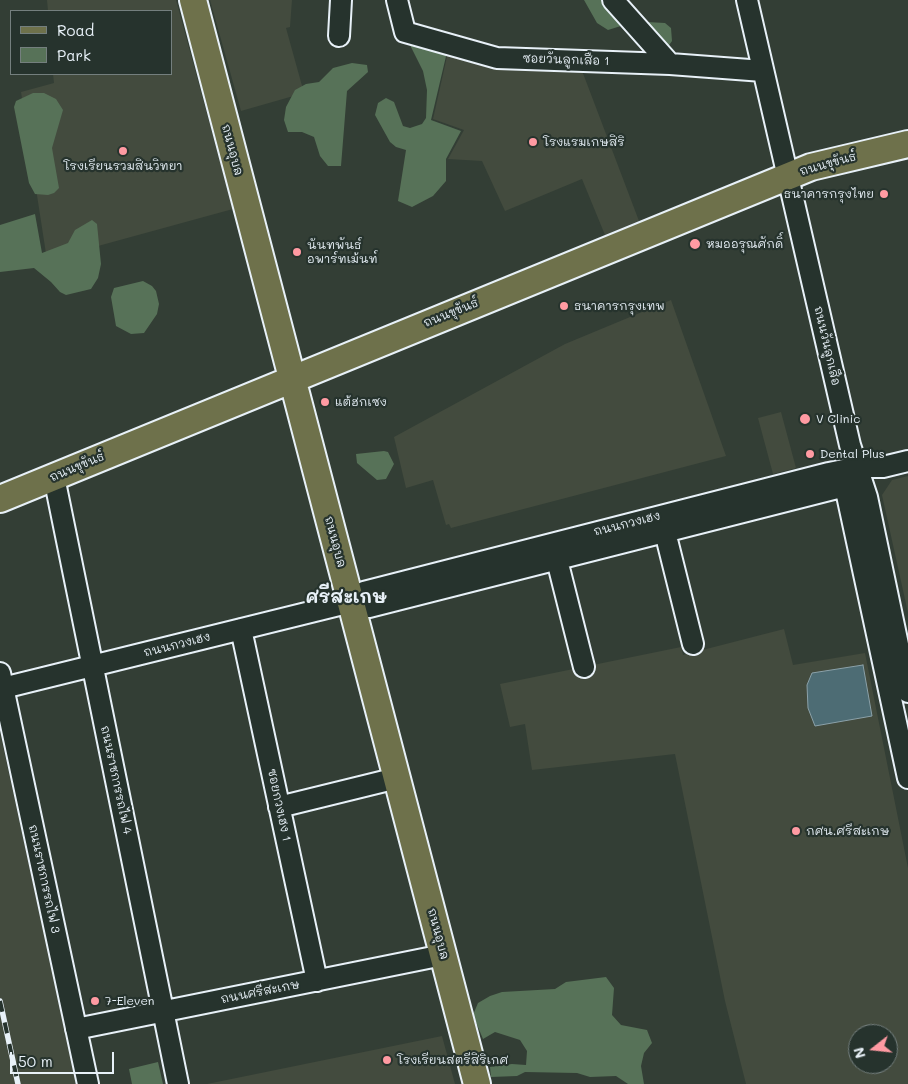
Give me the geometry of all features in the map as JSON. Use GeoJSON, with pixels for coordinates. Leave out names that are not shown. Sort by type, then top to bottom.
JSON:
{"type":"FeatureCollection","features":[{"type":"Feature","properties":{"kind":"main road","name":"ถนนอุบล"},"geometry":{"type":"LineString","coordinates":[[193,0],[477,1084]]}},
{"type":"Feature","properties":{"kind":"main road","name":"ถนนขุขันธ์"},"geometry":{"type":"LineString","coordinates":[[0,499],[786,176],[811,167],[908,144]]}},
{"type":"Feature","properties":{"kind":"street"},"geometry":{"type":"LineString","coordinates":[[339,36],[341,0]]}},
{"type":"Feature","properties":{"kind":"street","name":"ซอยวันลูกเสือ 1"},"geometry":{"type":"LineString","coordinates":[[397,0],[405,32],[497,58],[670,64],[763,71]]}},
{"type":"Feature","properties":{"kind":"street"},"geometry":{"type":"LineString","coordinates":[[613,0],[670,64]]}},
{"type":"Feature","properties":{"kind":"street","name":"ถนนวันลูกเสือ"},"geometry":{"type":"LineString","coordinates":[[747,0],[786,176],[850,445],[867,496],[908,692]]}},
{"type":"Feature","properties":{"kind":"street","name":"ถนนกวงเฮง"},"geometry":{"type":"LineString","coordinates":[[2,681],[93,666],[351,602],[364,592],[858,467],[883,467],[908,461]]}},
{"type":"Feature","properties":{"kind":"street"},"geometry":{"type":"LineString","coordinates":[[858,467],[845,486],[908,778]]}},
{"type":"Feature","properties":{"kind":"street","name":"ถนนราชการรถไฟ 4"},"geometry":{"type":"LineString","coordinates":[[54,477],[178,1084]]}},
{"type":"Feature","properties":{"kind":"street","name":"ถนนกวงเฮง"},"geometry":{"type":"LineString","coordinates":[[351,602],[369,607],[845,486]]}},
{"type":"Feature","properties":{"kind":"street"},"geometry":{"type":"LineString","coordinates":[[664,532],[693,644]]}},
{"type":"Feature","properties":{"kind":"street"},"geometry":{"type":"LineString","coordinates":[[557,560],[584,667]]}},
{"type":"Feature","properties":{"kind":"street","name":"ซอยกวงเฮง 1"},"geometry":{"type":"LineString","coordinates":[[241,629],[316,981]]}},
{"type":"Feature","properties":{"kind":"street","name":"ถนนราชการรถไฟ 3"},"geometry":{"type":"LineString","coordinates":[[2,681],[88,1084]]}},
{"type":"Feature","properties":{"kind":"street"},"geometry":{"type":"LineString","coordinates":[[279,807],[397,778]]}},
{"type":"Feature","properties":{"kind":"street","name":"ถนนศรีสะเกษ"},"geometry":{"type":"LineString","coordinates":[[76,1029],[443,955]]}},
{"type":"Feature","properties":{"kind":"shaded area","name":"โรงเรียนรวมสินวิทยา"},"geometry":{"type":"Polygon","coordinates":[[[47,0],[176,0],[233,209],[47,260],[21,92],[54,83],[53,75],[172,75],[172,10],[48,10],[47,0]]]}},
{"type":"Feature","properties":{"kind":"shaded area"},"geometry":{"type":"Polygon","coordinates":[[[210,0],[292,0],[290,27],[286,28],[304,93],[241,111],[210,0]]]}},
{"type":"Feature","properties":{"kind":"shaded area","name":"โรงแรมเกษสิริ"},"geometry":{"type":"Polygon","coordinates":[[[448,52],[581,68],[639,221],[605,235],[582,179],[505,211],[482,161],[448,159],[464,130],[433,119],[448,52]]]}},
{"type":"Feature","properties":{"kind":"shaded area"},"geometry":{"type":"Polygon","coordinates":[[[671,300],[726,456],[451,528],[449,524],[446,525],[433,480],[406,488],[394,437],[565,344],[671,300]]]}},
{"type":"Feature","properties":{"kind":"shaded area"},"geometry":{"type":"Polygon","coordinates":[[[781,412],[796,468],[773,474],[758,418],[781,412]]]}},
{"type":"Feature","properties":{"kind":"shaded area"},"geometry":{"type":"Polygon","coordinates":[[[908,476],[908,613],[882,495],[892,480],[908,476]]]}},
{"type":"Feature","properties":{"kind":"shaded area","name":"กศน.ศรีสะเกษ"},"geometry":{"type":"Polygon","coordinates":[[[784,629],[793,665],[865,653],[908,868],[908,1084],[746,1084],[725,1001],[675,754],[532,770],[525,724],[510,727],[500,684],[681,647],[683,655],[784,629]]]}},
{"type":"Feature","properties":{"kind":"shaded area"},"geometry":{"type":"Polygon","coordinates":[[[0,733],[60,1005],[77,1084],[0,1084],[0,733]]]}},
{"type":"Feature","properties":{"kind":"shaded area","name":"โรงเรียนสตรีสิริเกศ"},"geometry":{"type":"Polygon","coordinates":[[[442,1036],[455,1084],[207,1084],[442,1036]]]}},
{"type":"Feature","properties":{"kind":"green space"},"geometry":{"type":"Polygon","coordinates":[[[584,0],[620,0],[635,15],[647,22],[665,23],[671,28],[672,41],[667,48],[624,25],[608,30],[597,23],[584,0]]]}},
{"type":"Feature","properties":{"kind":"green space"},"geometry":{"type":"Polygon","coordinates":[[[408,41],[447,52],[431,120],[461,131],[446,159],[446,181],[433,196],[412,207],[398,201],[406,150],[396,147],[390,142],[375,115],[378,103],[386,98],[394,102],[403,126],[410,128],[422,124],[426,118],[427,90],[423,71],[408,41]]]}},
{"type":"Feature","properties":{"kind":"green space"},"geometry":{"type":"Polygon","coordinates":[[[352,63],[367,65],[368,72],[347,91],[341,166],[328,166],[320,156],[314,137],[302,132],[288,132],[284,120],[286,107],[295,90],[306,84],[319,82],[333,68],[352,63]]]}},
{"type":"Feature","properties":{"kind":"green space"},"geometry":{"type":"Polygon","coordinates":[[[33,93],[44,93],[56,99],[63,110],[52,148],[59,188],[54,193],[48,195],[35,194],[29,183],[14,107],[16,101],[33,93]]]}},
{"type":"Feature","properties":{"kind":"green space"},"geometry":{"type":"Polygon","coordinates":[[[35,214],[42,253],[68,243],[75,230],[92,220],[97,224],[101,264],[98,278],[91,289],[66,295],[60,292],[34,268],[0,272],[0,225],[35,214]]]}},
{"type":"Feature","properties":{"kind":"green space"},"geometry":{"type":"Polygon","coordinates":[[[143,281],[152,286],[156,291],[159,304],[157,314],[144,333],[131,334],[116,326],[111,297],[114,288],[143,281]]]}},
{"type":"Feature","properties":{"kind":"green space"},"geometry":{"type":"Polygon","coordinates":[[[388,452],[394,464],[386,479],[377,480],[357,463],[356,454],[388,452]]]}},
{"type":"Feature","properties":{"kind":"green space"},"geometry":{"type":"Polygon","coordinates":[[[606,977],[614,988],[612,1015],[621,1025],[647,1030],[652,1043],[644,1053],[641,1066],[644,1084],[628,1084],[616,1076],[590,1077],[577,1073],[525,1072],[517,1076],[491,1077],[490,1067],[512,1064],[526,1065],[527,1051],[520,1040],[495,1032],[483,1039],[473,1015],[478,1003],[502,992],[555,989],[566,982],[606,977]]]}},
{"type":"Feature","properties":{"kind":"green space"},"geometry":{"type":"Polygon","coordinates":[[[158,1062],[163,1084],[132,1084],[129,1069],[158,1062]]]}},
{"type":"Feature","properties":{"kind":"water"},"geometry":{"type":"Polygon","coordinates":[[[863,665],[872,716],[815,726],[808,708],[807,685],[812,673],[863,665]]]}},
{"type":"Feature","properties":{"kind":"railway"},"geometry":{"type":"LineString","coordinates":[[0,1001],[18,1084]]}},
{"type":"Feature","properties":{"kind":"place","name":"โรงแรมเกษสิริ"},"geometry":{"type":"Point","coordinates":[533,142]}},
{"type":"Feature","properties":{"kind":"place","name":"โรงเรียนรวมสินวิทยา"},"geometry":{"type":"Point","coordinates":[123,151]}},
{"type":"Feature","properties":{"kind":"place","name":"ธนาคารกรุงไทย"},"geometry":{"type":"Point","coordinates":[884,194]}},
{"type":"Feature","properties":{"kind":"place","name":"หมออรุณศักดิ์"},"geometry":{"type":"Point","coordinates":[695,244]}},
{"type":"Feature","properties":{"kind":"place","name":"นันทพันธ์ อพาร์ทเม้นท์"},"geometry":{"type":"Point","coordinates":[297,252]}},
{"type":"Feature","properties":{"kind":"place","name":"ธนาคารกรุงเทพ"},"geometry":{"type":"Point","coordinates":[564,306]}},
{"type":"Feature","properties":{"kind":"place","name":"แต้ฮกเซง"},"geometry":{"type":"Point","coordinates":[325,402]}},
{"type":"Feature","properties":{"kind":"place","name":"V Clinic"},"geometry":{"type":"Point","coordinates":[805,419]}},
{"type":"Feature","properties":{"kind":"place","name":"Dental Plus"},"geometry":{"type":"Point","coordinates":[810,454]}},
{"type":"Feature","properties":{"kind":"place","name":"กศน.ศรีสะเกษ"},"geometry":{"type":"Point","coordinates":[796,831]}},
{"type":"Feature","properties":{"kind":"place","name":"7-Eleven"},"geometry":{"type":"Point","coordinates":[95,1001]}},
{"type":"Feature","properties":{"kind":"place","name":"โรงเรียนสตรีสิริเกศ"},"geometry":{"type":"Point","coordinates":[387,1060]}},
{"type":"Feature","properties":{"kind":"district","name":"ศรีสะเกษ"},"geometry":{"type":"Point","coordinates":[346,597]}}]}
